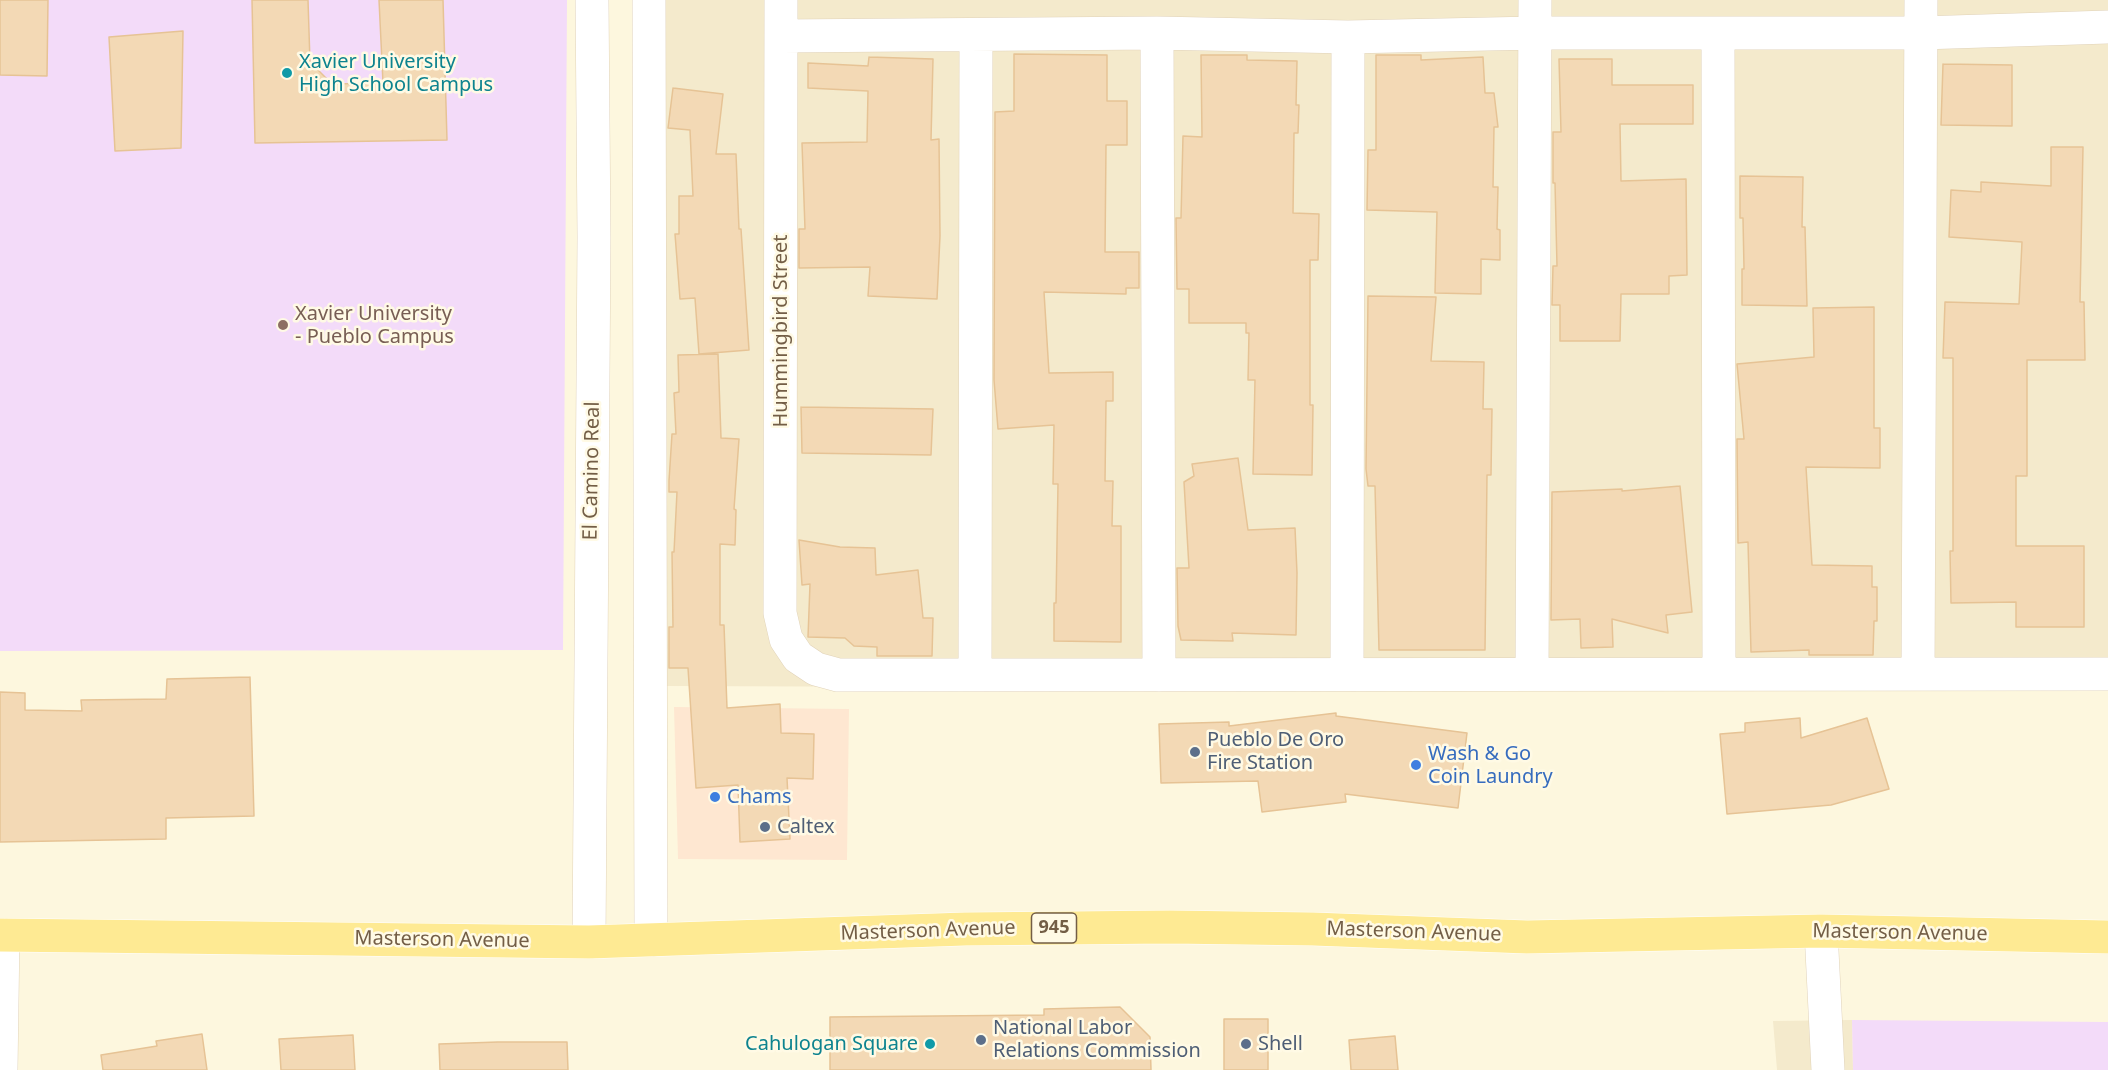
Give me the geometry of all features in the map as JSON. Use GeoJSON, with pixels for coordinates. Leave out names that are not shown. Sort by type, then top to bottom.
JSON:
{"type":"FeatureCollection","features":[{"type":"Feature","properties":{"kind":"main road","name":"Masterson Avenue"},"geometry":{"type":"LineString","coordinates":[[2,935],[589,942],[965,929],[1170,927],[1312,929],[1527,937],[1821,931],[2108,937]]}},
{"type":"Feature","properties":{"kind":"street","name":"El Camino Real"},"geometry":{"type":"LineString","coordinates":[[589,942],[594,237],[592,0]]}},
{"type":"Feature","properties":{"kind":"street"},"geometry":{"type":"LineString","coordinates":[[649,0],[651,940]]}},
{"type":"Feature","properties":{"kind":"street","name":"Hummingbird Street"},"geometry":{"type":"LineString","coordinates":[[781,0],[780,613],[786,639],[798,657],[816,669],[838,675],[975,675]]}},
{"type":"Feature","properties":{"kind":"street"},"geometry":{"type":"LineString","coordinates":[[1532,674],[1535,0]]}},
{"type":"Feature","properties":{"kind":"street"},"geometry":{"type":"LineString","coordinates":[[1918,674],[1922,0]]}},
{"type":"Feature","properties":{"kind":"street"},"geometry":{"type":"LineString","coordinates":[[782,36],[1156,33],[1348,37],[1535,33],[1921,33],[2108,27]]}},
{"type":"Feature","properties":{"kind":"street"},"geometry":{"type":"LineString","coordinates":[[1156,33],[1159,675]]}},
{"type":"Feature","properties":{"kind":"street"},"geometry":{"type":"LineString","coordinates":[[1718,34],[1719,674]]}},
{"type":"Feature","properties":{"kind":"street"},"geometry":{"type":"LineString","coordinates":[[976,35],[975,675],[2108,674]]}},
{"type":"Feature","properties":{"kind":"street"},"geometry":{"type":"LineString","coordinates":[[1347,674],[1348,37]]}},
{"type":"Feature","properties":{"kind":"street"},"geometry":{"type":"LineString","coordinates":[[1821,931],[1828,1070]]}},
{"type":"Feature","properties":{"kind":"street"},"geometry":{"type":"LineString","coordinates":[[1,1070],[2,935]]}},
{"type":"Feature","properties":{"kind":"shaded area","name":"Xavier University - Pueblo Campus"},"geometry":{"type":"Polygon","coordinates":[[[0,0],[567,0],[563,650],[0,651],[0,0]]]}},
{"type":"Feature","properties":{"kind":"shaded area"},"geometry":{"type":"Polygon","coordinates":[[[662,0],[2108,0],[2108,691],[662,686],[662,0]]]}},
{"type":"Feature","properties":{"kind":"shaded area"},"geometry":{"type":"Polygon","coordinates":[[[674,707],[849,709],[847,860],[678,859],[674,707]]]}},
{"type":"Feature","properties":{"kind":"shaded area"},"geometry":{"type":"Polygon","coordinates":[[[1852,1020],[1853,1070],[1777,1070],[1773,1021],[1852,1020]]]}},
{"type":"Feature","properties":{"kind":"shaded area"},"geometry":{"type":"Polygon","coordinates":[[[1852,1020],[2108,1022],[2108,1070],[1853,1070],[1852,1020]]]}},
{"type":"Feature","properties":{"kind":"building"},"geometry":{"type":"Polygon","coordinates":[[[0,0],[48,0],[47,76],[0,75],[0,0]]]}},
{"type":"Feature","properties":{"kind":"building","name":"Xavier University High School Campus"},"geometry":{"type":"Polygon","coordinates":[[[252,0],[308,0],[310,62],[332,84],[383,83],[379,0],[443,0],[447,140],[255,143],[252,0]]]}},
{"type":"Feature","properties":{"kind":"building"},"geometry":{"type":"Polygon","coordinates":[[[183,31],[181,148],[115,151],[109,37],[183,31]]]}},
{"type":"Feature","properties":{"kind":"building"},"geometry":{"type":"Polygon","coordinates":[[[1014,54],[1107,55],[1107,101],[1127,101],[1127,145],[1106,145],[1105,252],[1139,252],[1139,288],[1126,288],[1126,294],[1044,292],[1049,373],[1113,372],[1113,401],[1106,401],[1105,481],[1113,481],[1112,526],[1121,526],[1121,642],[1054,641],[1058,484],[1053,484],[1054,425],[998,429],[994,380],[995,112],[1014,111],[1014,54]]]}},
{"type":"Feature","properties":{"kind":"building"},"geometry":{"type":"Polygon","coordinates":[[[1201,55],[1247,55],[1247,60],[1297,61],[1296,105],[1299,105],[1298,133],[1294,133],[1293,213],[1319,214],[1318,260],[1310,260],[1312,475],[1253,474],[1255,380],[1248,380],[1249,333],[1246,333],[1246,323],[1189,323],[1189,289],[1177,289],[1176,218],[1181,218],[1183,136],[1202,137],[1201,55]]]}},
{"type":"Feature","properties":{"kind":"building"},"geometry":{"type":"Polygon","coordinates":[[[1376,55],[1421,55],[1421,60],[1483,57],[1485,93],[1494,93],[1498,127],[1494,127],[1493,187],[1498,187],[1497,229],[1500,230],[1500,260],[1481,259],[1481,294],[1435,293],[1437,212],[1367,210],[1368,150],[1376,150],[1376,55]]]}},
{"type":"Feature","properties":{"kind":"building"},"geometry":{"type":"Polygon","coordinates":[[[869,57],[933,59],[931,140],[939,139],[940,236],[937,299],[868,296],[870,267],[799,268],[799,229],[805,229],[802,143],[867,142],[868,91],[808,88],[808,63],[868,66],[869,57]]]}},
{"type":"Feature","properties":{"kind":"building"},"geometry":{"type":"Polygon","coordinates":[[[1559,59],[1612,59],[1612,85],[1693,85],[1693,124],[1620,124],[1621,181],[1686,179],[1687,275],[1669,276],[1669,294],[1621,294],[1620,341],[1560,341],[1560,305],[1552,305],[1553,266],[1557,266],[1553,132],[1561,132],[1559,59]]]}},
{"type":"Feature","properties":{"kind":"building"},"geometry":{"type":"Polygon","coordinates":[[[1943,64],[2012,65],[2012,126],[1941,125],[1943,64]]]}},
{"type":"Feature","properties":{"kind":"building"},"geometry":{"type":"Polygon","coordinates":[[[673,88],[723,94],[716,154],[736,154],[739,229],[741,229],[749,350],[699,354],[695,298],[680,299],[675,234],[679,234],[679,196],[693,196],[690,130],[668,128],[673,88]]]}},
{"type":"Feature","properties":{"kind":"building"},"geometry":{"type":"Polygon","coordinates":[[[2051,147],[2083,147],[2080,302],[2084,302],[2085,360],[2027,360],[2027,476],[2016,476],[2016,546],[2084,546],[2084,627],[2016,627],[2016,602],[1951,603],[1953,358],[1943,358],[1945,302],[2019,304],[2022,242],[1949,237],[1951,190],[1981,192],[1981,182],[2051,186],[2051,147]]]}},
{"type":"Feature","properties":{"kind":"building"},"geometry":{"type":"Polygon","coordinates":[[[1740,176],[1803,177],[1802,227],[1805,227],[1807,306],[1742,305],[1742,269],[1744,269],[1743,218],[1740,218],[1740,176]]]}},
{"type":"Feature","properties":{"kind":"building"},"geometry":{"type":"Polygon","coordinates":[[[1368,296],[1436,297],[1431,361],[1484,362],[1483,409],[1492,409],[1491,475],[1487,475],[1485,650],[1379,650],[1375,486],[1368,486],[1366,469],[1368,296]]]}},
{"type":"Feature","properties":{"kind":"building"},"geometry":{"type":"Polygon","coordinates":[[[1874,307],[1874,428],[1880,428],[1880,468],[1806,467],[1812,565],[1872,566],[1872,587],[1877,587],[1877,621],[1874,621],[1873,655],[1809,655],[1809,650],[1751,652],[1748,542],[1738,543],[1737,439],[1744,439],[1737,364],[1814,357],[1813,308],[1874,307]]]}},
{"type":"Feature","properties":{"kind":"building"},"geometry":{"type":"Polygon","coordinates":[[[718,354],[721,438],[739,439],[734,509],[736,510],[735,545],[720,544],[720,625],[724,625],[727,708],[780,704],[781,733],[814,734],[813,779],[787,778],[790,839],[740,842],[738,785],[696,788],[688,668],[669,668],[669,627],[673,627],[672,552],[674,552],[677,492],[669,492],[669,481],[672,434],[676,434],[674,393],[679,392],[678,355],[718,354]]]}},
{"type":"Feature","properties":{"kind":"building"},"geometry":{"type":"Polygon","coordinates":[[[801,407],[933,409],[931,455],[802,453],[801,407]]]}},
{"type":"Feature","properties":{"kind":"building"},"geometry":{"type":"Polygon","coordinates":[[[1238,458],[1248,530],[1295,528],[1296,635],[1232,633],[1233,641],[1181,640],[1178,626],[1177,568],[1189,568],[1184,482],[1194,476],[1192,464],[1238,458]]]}},
{"type":"Feature","properties":{"kind":"building"},"geometry":{"type":"Polygon","coordinates":[[[1680,486],[1692,612],[1666,615],[1668,633],[1612,619],[1613,647],[1581,648],[1580,619],[1551,620],[1552,492],[1622,489],[1622,491],[1680,486]]]}},
{"type":"Feature","properties":{"kind":"building"},"geometry":{"type":"Polygon","coordinates":[[[799,540],[840,547],[875,548],[876,575],[918,570],[923,618],[933,618],[932,656],[877,656],[877,647],[854,646],[845,638],[808,637],[810,584],[802,585],[799,540]]]}},
{"type":"Feature","properties":{"kind":"building"},"geometry":{"type":"Polygon","coordinates":[[[250,677],[254,816],[166,818],[166,839],[0,842],[0,692],[25,693],[25,710],[82,711],[81,700],[166,699],[167,679],[250,677]]]}},
{"type":"Feature","properties":{"kind":"building"},"geometry":{"type":"Polygon","coordinates":[[[1336,713],[1336,716],[1467,733],[1458,808],[1345,794],[1346,802],[1262,812],[1258,781],[1161,783],[1159,724],[1229,722],[1229,726],[1336,713]]]}},
{"type":"Feature","properties":{"kind":"building"},"geometry":{"type":"Polygon","coordinates":[[[1800,718],[1801,738],[1867,718],[1889,789],[1831,805],[1727,814],[1720,734],[1745,732],[1745,723],[1800,718]]]}},
{"type":"Feature","properties":{"kind":"building","name":"Cahulogan Square"},"geometry":{"type":"Polygon","coordinates":[[[1120,1007],[1150,1037],[1151,1070],[830,1070],[830,1017],[1044,1015],[1044,1009],[1120,1007]]]}},
{"type":"Feature","properties":{"kind":"building","name":"Shell"},"geometry":{"type":"Polygon","coordinates":[[[1224,1019],[1268,1019],[1268,1070],[1224,1070],[1224,1019]]]}},
{"type":"Feature","properties":{"kind":"building"},"geometry":{"type":"Polygon","coordinates":[[[202,1034],[207,1070],[103,1070],[101,1055],[157,1046],[156,1041],[202,1034]]]}},
{"type":"Feature","properties":{"kind":"building"},"geometry":{"type":"Polygon","coordinates":[[[353,1035],[355,1070],[281,1070],[279,1039],[353,1035]]]}},
{"type":"Feature","properties":{"kind":"building"},"geometry":{"type":"Polygon","coordinates":[[[1395,1036],[1398,1070],[1351,1070],[1349,1040],[1395,1036]]]}},
{"type":"Feature","properties":{"kind":"building"},"geometry":{"type":"Polygon","coordinates":[[[567,1042],[568,1070],[440,1070],[439,1044],[567,1042]]]}},
{"type":"Feature","properties":{"kind":"place","name":"Xavier University High School Campus"},"geometry":{"type":"Point","coordinates":[287,73]}},
{"type":"Feature","properties":{"kind":"place","name":"Xavier University - Pueblo Campus"},"geometry":{"type":"Point","coordinates":[283,325]}},
{"type":"Feature","properties":{"kind":"place","name":"Pueblo De Oro Fire Station"},"geometry":{"type":"Point","coordinates":[1195,752]}},
{"type":"Feature","properties":{"kind":"place","name":"Wash & Go Coin Laundry"},"geometry":{"type":"Point","coordinates":[1416,765]}},
{"type":"Feature","properties":{"kind":"place","name":"Chams"},"geometry":{"type":"Point","coordinates":[715,797]}},
{"type":"Feature","properties":{"kind":"place","name":"Caltex"},"geometry":{"type":"Point","coordinates":[765,827]}},
{"type":"Feature","properties":{"kind":"place","name":"National Labor Relations Commission"},"geometry":{"type":"Point","coordinates":[981,1040]}},
{"type":"Feature","properties":{"kind":"place","name":"Cahulogan Square"},"geometry":{"type":"Point","coordinates":[930,1044]}},
{"type":"Feature","properties":{"kind":"place","name":"Shell"},"geometry":{"type":"Point","coordinates":[1246,1044]}}]}
